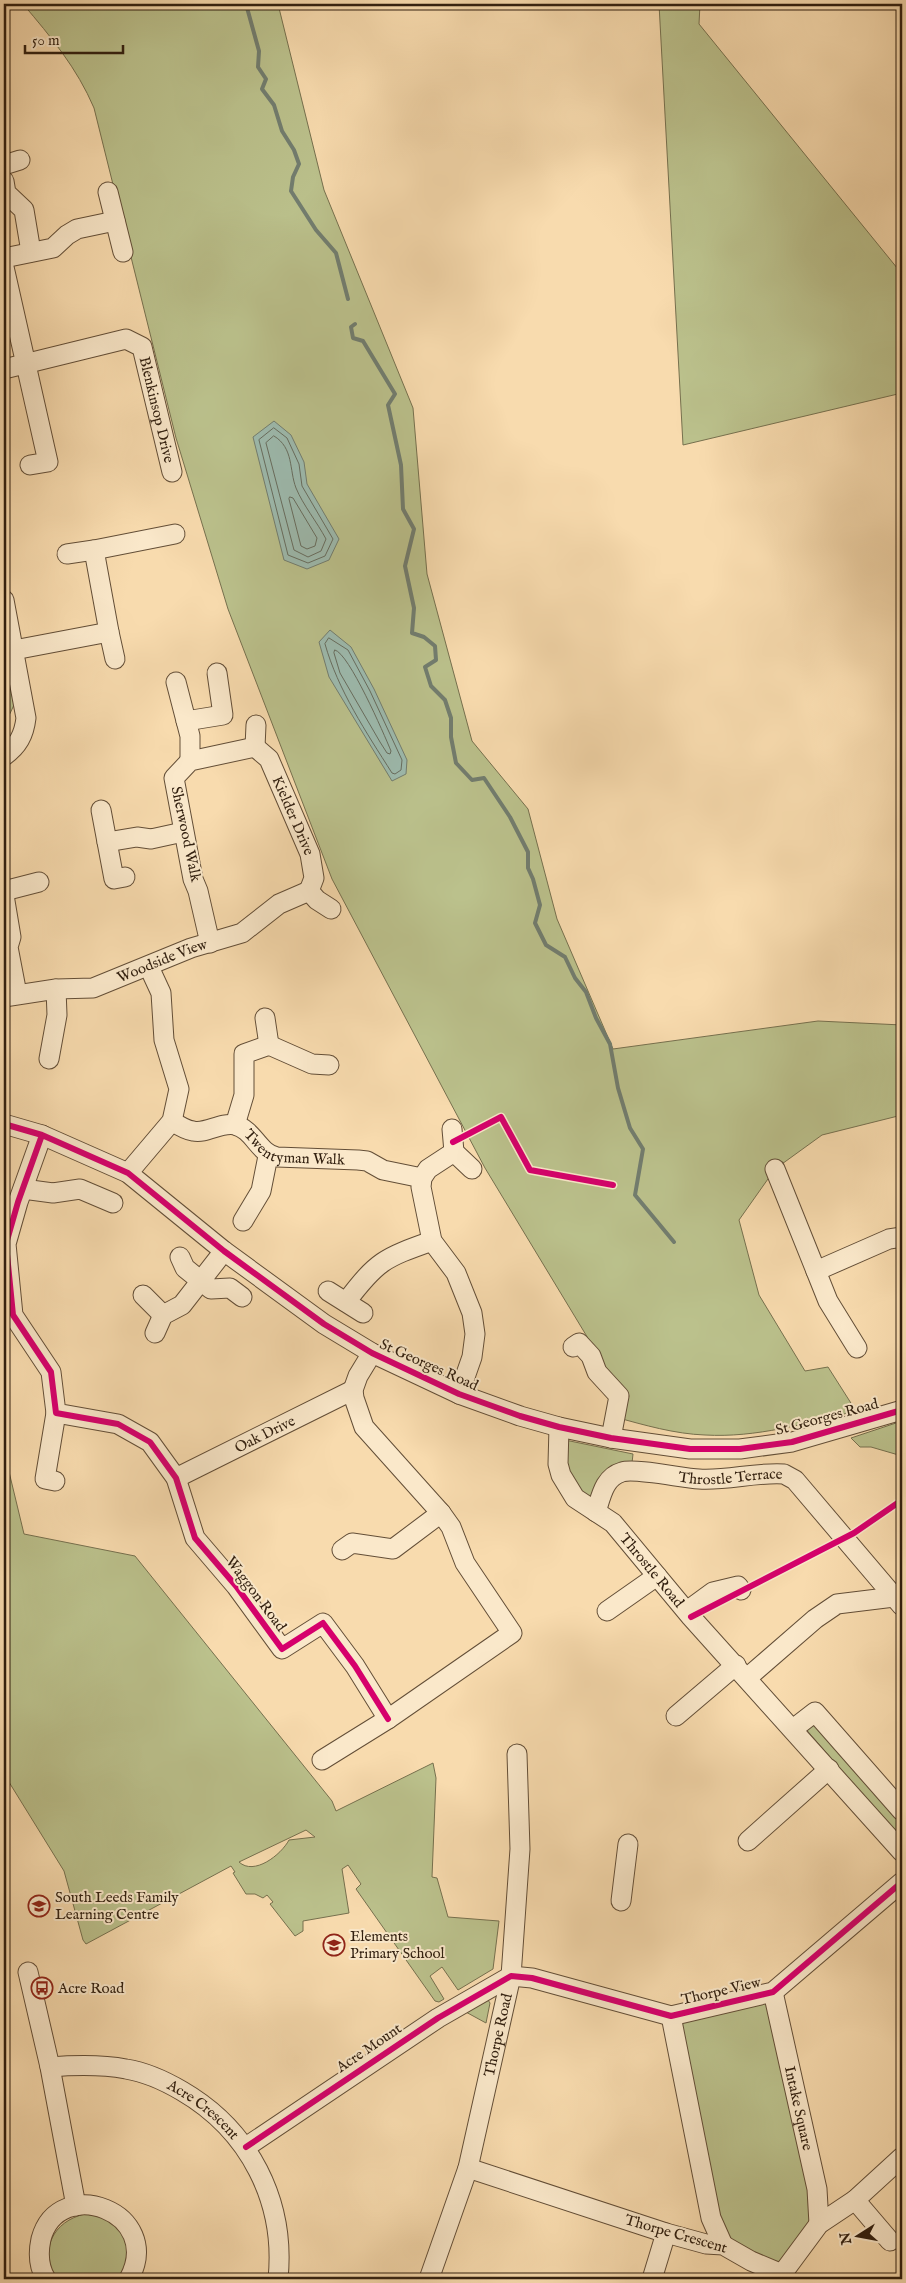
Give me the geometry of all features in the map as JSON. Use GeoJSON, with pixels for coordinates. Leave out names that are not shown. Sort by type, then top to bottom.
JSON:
{"type":"FeatureCollection","features":[{"type":"Feature","properties":{"kind":"street"},"geometry":{"type":"LineString","coordinates":[[4,181],[6,194],[24,210],[31,252]]}},
{"type":"Feature","properties":{"kind":"street"},"geometry":{"type":"LineString","coordinates":[[108,192],[123,252]]}},
{"type":"Feature","properties":{"kind":"street"},"geometry":{"type":"LineString","coordinates":[[4,258],[53,248],[67,234],[77,229],[115,220]]}},
{"type":"Feature","properties":{"kind":"street"},"geometry":{"type":"LineString","coordinates":[[4,267],[26,363],[54,461],[30,465]]}},
{"type":"Feature","properties":{"kind":"street","name":"Blenkinsop Drive"},"geometry":{"type":"LineString","coordinates":[[4,369],[126,339],[142,347],[166,467]]}},
{"type":"Feature","properties":{"kind":"street"},"geometry":{"type":"LineString","coordinates":[[67,554],[175,534]]}},
{"type":"Feature","properties":{"kind":"street"},"geometry":{"type":"LineString","coordinates":[[94,550],[114,659]]}},
{"type":"Feature","properties":{"kind":"street"},"geometry":{"type":"LineString","coordinates":[[4,600],[24,702],[24,730],[20,741],[4,756]]}},
{"type":"Feature","properties":{"kind":"street"},"geometry":{"type":"LineString","coordinates":[[14,650],[109,632]]}},
{"type":"Feature","properties":{"kind":"street"},"geometry":{"type":"LineString","coordinates":[[186,721],[223,714],[217,673]]}},
{"type":"Feature","properties":{"kind":"street"},"geometry":{"type":"LineString","coordinates":[[175,693],[190,736],[190,761],[255,747],[256,725]]}},
{"type":"Feature","properties":{"kind":"street","name":"Kielder Drive"},"geometry":{"type":"LineString","coordinates":[[255,747],[269,759],[310,854],[314,878],[309,891]]}},
{"type":"Feature","properties":{"kind":"street","name":"Sherwood Walk"},"geometry":{"type":"LineString","coordinates":[[190,761],[174,778],[193,880],[198,891],[210,943]]}},
{"type":"Feature","properties":{"kind":"street"},"geometry":{"type":"LineString","coordinates":[[101,810],[114,879],[125,877]]}},
{"type":"Feature","properties":{"kind":"street"},"geometry":{"type":"LineString","coordinates":[[107,842],[137,837],[152,839],[183,832]]}},
{"type":"Feature","properties":{"kind":"street"},"geometry":{"type":"LineString","coordinates":[[10,996],[8,947],[11,937],[4,893],[39,882]]}},
{"type":"Feature","properties":{"kind":"street"},"geometry":{"type":"LineString","coordinates":[[309,891],[317,900],[331,909]]}},
{"type":"Feature","properties":{"kind":"street","name":"Woodside View"},"geometry":{"type":"LineString","coordinates":[[10,996],[56,989],[93,988],[149,967],[191,948],[242,933],[279,904],[309,891]]}},
{"type":"Feature","properties":{"kind":"street"},"geometry":{"type":"LineString","coordinates":[[128,1173],[172,1121],[179,1089],[164,1040],[161,993],[149,967]]}},
{"type":"Feature","properties":{"kind":"street"},"geometry":{"type":"LineString","coordinates":[[50,1059],[44,1034],[57,1015],[56,989]]}},
{"type":"Feature","properties":{"kind":"street"},"geometry":{"type":"LineString","coordinates":[[265,1018],[269,1044]]}},
{"type":"Feature","properties":{"kind":"street"},"geometry":{"type":"LineString","coordinates":[[235,1125],[244,1095],[244,1054],[269,1044],[312,1064],[328,1065]]}},
{"type":"Feature","properties":{"kind":"street","name":"Twentyman Walk"},"geometry":{"type":"LineString","coordinates":[[172,1121],[194,1132],[225,1125],[235,1125],[247,1131],[268,1156],[367,1161],[383,1170],[422,1178]]}},
{"type":"Feature","properties":{"kind":"street","name":"St Georges Road"},"geometry":{"type":"LineString","coordinates":[[4,1124],[42,1135],[128,1173],[224,1251],[324,1324],[372,1353],[459,1394],[559,1427],[611,1438],[690,1449],[740,1449],[792,1442],[902,1410]]}},
{"type":"Feature","properties":{"kind":"street"},"geometry":{"type":"LineString","coordinates":[[452,1129],[454,1152],[472,1169]]}},
{"type":"Feature","properties":{"kind":"street"},"geometry":{"type":"LineString","coordinates":[[42,1135],[6,1244],[13,1315],[51,1372],[56,1413],[45,1479],[55,1481]]}},
{"type":"Feature","properties":{"kind":"street"},"geometry":{"type":"LineString","coordinates":[[454,1152],[428,1169],[422,1178],[421,1188],[432,1241],[456,1273],[472,1313],[475,1339],[472,1357],[459,1394]]}},
{"type":"Feature","properties":{"kind":"street"},"geometry":{"type":"LineString","coordinates":[[243,1221],[261,1190],[268,1156]]}},
{"type":"Feature","properties":{"kind":"street"},"geometry":{"type":"LineString","coordinates":[[775,1168],[828,1301],[857,1348]]}},
{"type":"Feature","properties":{"kind":"street"},"geometry":{"type":"LineString","coordinates":[[23,1189],[53,1193],[80,1189],[112,1203]]}},
{"type":"Feature","properties":{"kind":"street"},"geometry":{"type":"LineString","coordinates":[[816,1271],[889,1239],[902,1237]]}},
{"type":"Feature","properties":{"kind":"street"},"geometry":{"type":"LineString","coordinates":[[346,1302],[368,1273],[381,1262],[394,1254],[432,1241]]}},
{"type":"Feature","properties":{"kind":"street"},"geometry":{"type":"LineString","coordinates":[[155,1333],[162,1315],[182,1305],[224,1251]]}},
{"type":"Feature","properties":{"kind":"street"},"geometry":{"type":"LineString","coordinates":[[180,1257],[185,1268],[211,1289],[230,1288],[242,1297]]}},
{"type":"Feature","properties":{"kind":"street"},"geometry":{"type":"LineString","coordinates":[[328,1291],[363,1313]]}},
{"type":"Feature","properties":{"kind":"street"},"geometry":{"type":"LineString","coordinates":[[143,1295],[162,1315]]}},
{"type":"Feature","properties":{"kind":"street"},"geometry":{"type":"LineString","coordinates":[[576,1341],[591,1356],[597,1372],[619,1396],[611,1438]]}},
{"type":"Feature","properties":{"kind":"street"},"geometry":{"type":"LineString","coordinates":[[322,1760],[388,1719],[512,1633],[465,1563],[451,1527],[441,1512],[364,1428],[353,1390],[358,1376],[372,1353]]}},
{"type":"Feature","properties":{"kind":"street","name":"Oak Drive"},"geometry":{"type":"LineString","coordinates":[[176,1478],[353,1390]]}},
{"type":"Feature","properties":{"kind":"street","name":"Waggon Road"},"geometry":{"type":"LineString","coordinates":[[56,1413],[118,1424],[150,1442],[176,1478],[195,1538],[236,1586],[282,1650],[323,1623],[355,1666],[388,1719]]}},
{"type":"Feature","properties":{"kind":"street","name":"Throstle Road"},"geometry":{"type":"LineString","coordinates":[[559,1427],[557,1449],[561,1476],[574,1498],[613,1523],[687,1611],[902,1852]]}},
{"type":"Feature","properties":{"kind":"street","name":"Throstle Terrace"},"geometry":{"type":"LineString","coordinates":[[596,1512],[605,1486],[612,1477],[622,1472],[635,1470],[700,1479],[784,1474],[795,1480],[898,1602]]}},
{"type":"Feature","properties":{"kind":"street"},"geometry":{"type":"LineString","coordinates":[[342,1550],[352,1543],[393,1549],[441,1512]]}},
{"type":"Feature","properties":{"kind":"street"},"geometry":{"type":"LineString","coordinates":[[607,1611],[657,1576]]}},
{"type":"Feature","properties":{"kind":"street"},"geometry":{"type":"LineString","coordinates":[[687,1611],[713,1592],[738,1586],[741,1590]]}},
{"type":"Feature","properties":{"kind":"street","name":"Throstle Terrace"},"geometry":{"type":"LineString","coordinates":[[676,1716],[837,1604],[898,1602]]}},
{"type":"Feature","properties":{"kind":"street"},"geometry":{"type":"LineString","coordinates":[[793,1729],[815,1712],[902,1811]]}},
{"type":"Feature","properties":{"kind":"street","name":"Thorpe Road"},"geometry":{"type":"LineString","coordinates":[[429,2279],[468,2168],[511,1976],[520,1848],[517,1754]]}},
{"type":"Feature","properties":{"kind":"street"},"geometry":{"type":"LineString","coordinates":[[748,1841],[829,1769]]}},
{"type":"Feature","properties":{"kind":"street"},"geometry":{"type":"LineString","coordinates":[[621,1901],[628,1844]]}},
{"type":"Feature","properties":{"kind":"street","name":"Thorpe View"},"geometry":{"type":"LineString","coordinates":[[511,1976],[532,1978],[671,2016],[773,1992],[902,1882]]}},
{"type":"Feature","properties":{"kind":"street"},"geometry":{"type":"LineString","coordinates":[[28,1972],[50,2067],[76,2206]]}},
{"type":"Feature","properties":{"kind":"street","name":"Acre Mount"},"geometry":{"type":"LineString","coordinates":[[246,2147],[438,2018],[511,1976]]}},
{"type":"Feature","properties":{"kind":"street","name":"Intake Square"},"geometry":{"type":"LineString","coordinates":[[773,1992],[817,2189],[819,2224]]}},
{"type":"Feature","properties":{"kind":"street"},"geometry":{"type":"LineString","coordinates":[[671,2016],[711,2218],[724,2245]]}},
{"type":"Feature","properties":{"kind":"street","name":"Acre Crescent"},"geometry":{"type":"LineString","coordinates":[[50,2067],[103,2066],[149,2075],[172,2086],[212,2112],[246,2147],[263,2178],[272,2203],[277,2226],[278,2279]]}},
{"type":"Feature","properties":{"kind":"street","name":"Thorpe Crescent"},"geometry":{"type":"LineString","coordinates":[[468,2168],[666,2233],[706,2244],[724,2245],[782,2277],[819,2224],[855,2200],[902,2157]]}},
{"type":"Feature","properties":{"kind":"street"},"geometry":{"type":"LineString","coordinates":[[855,2200],[890,2241]]}},
{"type":"Feature","properties":{"kind":"street"},"geometry":{"type":"LineString","coordinates":[[44,2279],[39,2262],[39,2250],[43,2233],[57,2215],[76,2206],[93,2205],[106,2208],[126,2224],[136,2248],[135,2266],[129,2279]]}},
{"type":"Feature","properties":{"kind":"street"},"geometry":{"type":"LineString","coordinates":[[652,2279],[666,2233]]}},
{"type":"Feature","properties":{"kind":"green space"},"geometry":{"type":"Polygon","coordinates":[[[23,4],[278,4],[324,190],[413,408],[427,574],[472,741],[528,809],[557,919],[613,1049],[818,1021],[902,1025],[902,1115],[822,1135],[775,1169],[739,1220],[759,1295],[805,1371],[828,1367],[856,1411],[781,1429],[724,1435],[682,1433],[615,1417],[619,1396],[606,1368],[485,1168],[332,879],[228,609],[176,438],[94,108],[71,66],[23,4]]]}},
{"type":"Feature","properties":{"kind":"green space"},"geometry":{"type":"Polygon","coordinates":[[[659,4],[700,4],[699,24],[902,274],[902,393],[683,445],[659,4]]]}},
{"type":"Feature","properties":{"kind":"green space"},"geometry":{"type":"Polygon","coordinates":[[[4,668],[7,671],[14,705],[4,726],[4,668]]]}},
{"type":"Feature","properties":{"kind":"green space"},"geometry":{"type":"Polygon","coordinates":[[[902,1421],[902,1456],[871,1447],[860,1447],[851,1438],[902,1421]]]}},
{"type":"Feature","properties":{"kind":"green space"},"geometry":{"type":"Polygon","coordinates":[[[565,1440],[633,1454],[632,1463],[593,1503],[570,1475],[565,1460],[565,1440]]]}},
{"type":"Feature","properties":{"kind":"green space"},"geometry":{"type":"Polygon","coordinates":[[[4,1451],[24,1534],[135,1556],[332,1801],[336,1811],[433,1763],[436,1778],[432,1877],[437,1878],[448,1917],[499,1921],[493,1969],[458,1990],[442,1967],[430,1976],[444,1999],[439,2002],[435,2001],[356,1889],[361,1884],[348,1865],[342,1869],[349,1913],[303,1921],[303,1931],[295,1936],[270,1904],[273,1902],[267,1895],[263,1898],[255,1894],[246,1894],[233,1873],[235,1872],[231,1866],[86,1944],[83,1940],[64,1871],[4,1774],[4,1451]],[[306,1830],[239,1862],[245,1866],[259,1865],[267,1862],[280,1852],[289,1840],[315,1837],[306,1830]]]}},
{"type":"Feature","properties":{"kind":"green space"},"geometry":{"type":"Polygon","coordinates":[[[820,1723],[902,1817],[902,1840],[804,1727],[820,1723]]]}},
{"type":"Feature","properties":{"kind":"green space"},"geometry":{"type":"Polygon","coordinates":[[[773,1992],[819,2224],[782,2274],[723,2245],[671,2016],[773,1992]]]}},
{"type":"Feature","properties":{"kind":"green space"},"geometry":{"type":"Polygon","coordinates":[[[488,2000],[490,2003],[486,2023],[464,2011],[488,2000]]]}},
{"type":"Feature","properties":{"kind":"green space"},"geometry":{"type":"Polygon","coordinates":[[[85,2214],[104,2217],[119,2227],[130,2251],[122,2279],[55,2279],[48,2258],[52,2238],[65,2223],[85,2214]]]}},
{"type":"Feature","properties":{"kind":"water"},"geometry":{"type":"Polygon","coordinates":[[[274,421],[291,435],[304,462],[307,484],[339,539],[329,560],[307,569],[284,560],[253,437],[274,421]]]}},
{"type":"Feature","properties":{"kind":"water"},"geometry":{"type":"Polygon","coordinates":[[[330,630],[351,647],[374,689],[407,760],[406,774],[392,781],[329,677],[319,642],[330,630]]]}},
{"type":"Feature","properties":{"kind":"waterway"},"geometry":{"type":"LineString","coordinates":[[246,4],[259,51],[258,67],[266,79],[262,89],[274,105],[282,131],[294,150],[299,164],[293,177],[291,191],[316,230],[336,253],[348,299]]}},
{"type":"Feature","properties":{"kind":"waterway"},"geometry":{"type":"LineString","coordinates":[[355,324],[351,327],[353,338],[363,341],[395,394],[388,405],[401,465],[403,509],[414,529],[405,566],[414,608],[412,633],[424,637],[435,646],[436,660],[425,667],[431,686],[445,700],[451,718],[451,737],[456,763],[472,780],[484,778],[510,817],[528,852],[528,868],[540,905],[535,923],[546,945],[565,957],[575,978],[586,992],[596,1018],[610,1044],[618,1088],[630,1128],[643,1149],[635,1195],[674,1242]]}},
{"type":"Feature","properties":{"kind":"cycle path"},"geometry":{"type":"LineString","coordinates":[[453,1142],[501,1117],[530,1170],[613,1185]]}},
{"type":"Feature","properties":{"kind":"cycle path"},"geometry":{"type":"LineString","coordinates":[[4,1124],[42,1135],[128,1173],[224,1251],[324,1324],[372,1353],[459,1394],[520,1416],[559,1427],[611,1438],[690,1449],[740,1449],[792,1442],[902,1410]]}},
{"type":"Feature","properties":{"kind":"cycle path"},"geometry":{"type":"LineString","coordinates":[[42,1135],[18,1202],[6,1244],[13,1315],[51,1372],[56,1413],[118,1424],[150,1442],[176,1478],[195,1538],[236,1586],[282,1649],[323,1623],[355,1666],[388,1719]]}},
{"type":"Feature","properties":{"kind":"cycle path"},"geometry":{"type":"LineString","coordinates":[[691,1617],[854,1533],[902,1500]]}},
{"type":"Feature","properties":{"kind":"cycle path"},"geometry":{"type":"LineString","coordinates":[[246,2147],[438,2018],[511,1976],[532,1978],[671,2016],[773,1992],[902,1882]]}},
{"type":"Feature","properties":{"kind":"place","name":"South Leeds Family Learning Centre"},"geometry":{"type":"Point","coordinates":[39,1906]}},
{"type":"Feature","properties":{"kind":"place","name":"Elements Primary School"},"geometry":{"type":"Point","coordinates":[334,1945]}},
{"type":"Feature","properties":{"kind":"place","name":"Acre Road"},"geometry":{"type":"Point","coordinates":[42,1988]}}]}
